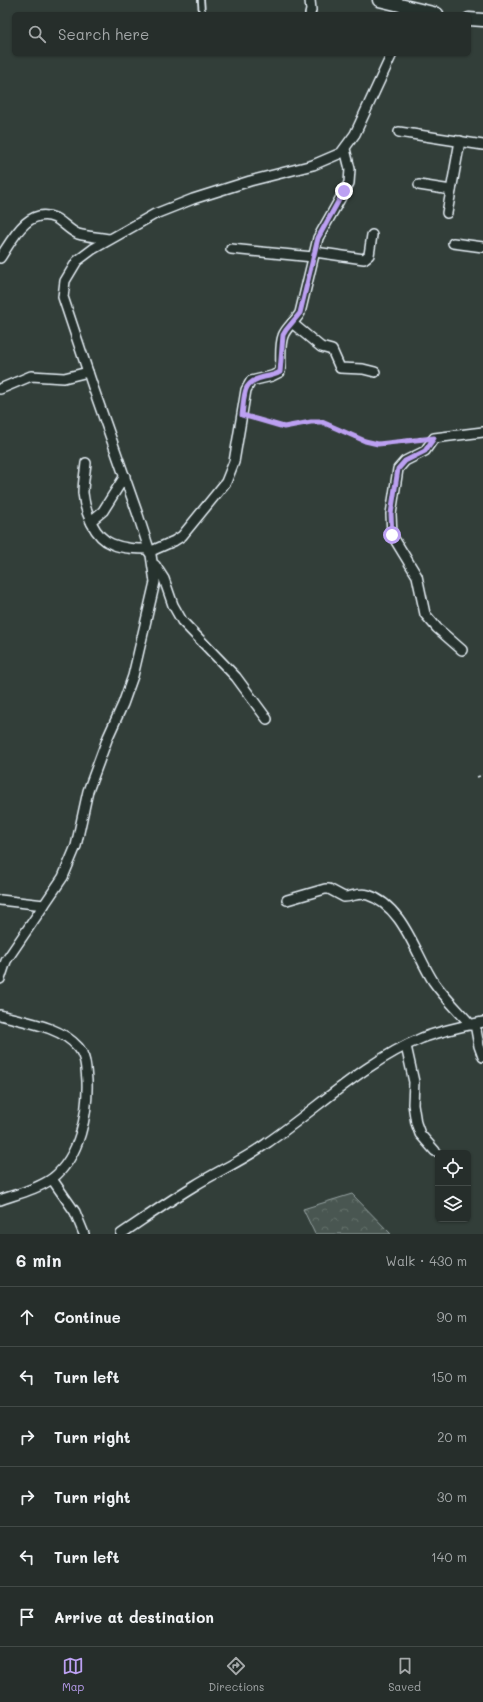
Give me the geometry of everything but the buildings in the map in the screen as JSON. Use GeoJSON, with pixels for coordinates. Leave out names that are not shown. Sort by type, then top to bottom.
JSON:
{"type":"FeatureCollection","features":[{"type":"Feature","properties":{"kind":"street"},"geometry":{"type":"LineString","coordinates":[[310,0],[310,12]]}},
{"type":"Feature","properties":{"kind":"street"},"geometry":{"type":"LineString","coordinates":[[378,0],[429,12]]}},
{"type":"Feature","properties":{"kind":"street"},"geometry":{"type":"LineString","coordinates":[[471,18],[483,20]]}},
{"type":"Feature","properties":{"kind":"street"},"geometry":{"type":"LineString","coordinates":[[0,980],[6,960],[62,877],[76,846],[88,791],[133,676],[155,582],[150,554],[125,476],[63,297],[65,281],[77,261],[93,249],[155,214],[250,181],[333,158],[345,149],[355,134],[391,56]]}},
{"type":"Feature","properties":{"kind":"street"},"geometry":{"type":"LineString","coordinates":[[399,132],[483,145]]}},
{"type":"Feature","properties":{"kind":"street"},"geometry":{"type":"LineString","coordinates":[[447,213],[460,141]]}},
{"type":"Feature","properties":{"kind":"street"},"geometry":{"type":"LineString","coordinates":[[86,463],[83,492],[86,507],[98,534],[105,541],[113,545],[150,554],[182,536],[226,482],[234,462],[248,384],[255,379],[272,376],[280,372],[282,341],[286,330],[300,313],[314,255],[323,228],[349,183],[350,169],[345,149]]}},
{"type":"Feature","properties":{"kind":"street"},"geometry":{"type":"LineString","coordinates":[[419,185],[451,190]]}},
{"type":"Feature","properties":{"kind":"street"},"geometry":{"type":"LineString","coordinates":[[0,258],[19,230],[26,223],[39,217],[46,216],[54,218],[76,233],[109,239]]}},
{"type":"Feature","properties":{"kind":"street"},"geometry":{"type":"LineString","coordinates":[[231,249],[364,258],[369,255],[372,235]]}},
{"type":"Feature","properties":{"kind":"street"},"geometry":{"type":"LineString","coordinates":[[453,243],[483,247]]}},
{"type":"Feature","properties":{"kind":"street"},"geometry":{"type":"LineString","coordinates":[[292,323],[321,347],[332,350],[340,368],[363,369],[375,372]]}},
{"type":"Feature","properties":{"kind":"street"},"geometry":{"type":"LineString","coordinates":[[0,389],[31,376],[64,378],[88,372]]}},
{"type":"Feature","properties":{"kind":"street"},"geometry":{"type":"LineString","coordinates":[[462,650],[437,628],[425,614],[417,576],[395,542],[391,529],[392,503],[400,466],[405,461],[425,451],[434,438],[483,432]]}},
{"type":"Feature","properties":{"kind":"street"},"geometry":{"type":"LineString","coordinates":[[91,521],[103,511],[125,476]]}},
{"type":"Feature","properties":{"kind":"street"},"geometry":{"type":"LineString","coordinates":[[150,554],[164,579],[173,605],[180,618],[236,677],[267,719]]}},
{"type":"Feature","properties":{"kind":"street"},"geometry":{"type":"LineString","coordinates":[[287,900],[325,888],[344,898],[361,894],[368,895],[385,905],[402,924],[433,980],[443,994],[476,1024],[479,1046],[483,1057]]}},
{"type":"Feature","properties":{"kind":"street"},"geometry":{"type":"LineString","coordinates":[[0,900],[44,905]]}},
{"type":"Feature","properties":{"kind":"street"},"geometry":{"type":"LineString","coordinates":[[0,1015],[51,1030],[68,1038],[78,1047],[83,1055],[86,1065],[88,1099],[79,1139],[70,1158],[59,1172],[52,1179],[39,1186],[0,1200]]}},
{"type":"Feature","properties":{"kind":"street"},"geometry":{"type":"LineString","coordinates":[[121,1234],[194,1185],[228,1168],[266,1144],[347,1084],[393,1053],[422,1038],[476,1024]]}},
{"type":"Feature","properties":{"kind":"street"},"geometry":{"type":"LineString","coordinates":[[406,1046],[414,1082],[413,1104],[416,1123],[420,1134],[435,1151]]}},
{"type":"Feature","properties":{"kind":"street"},"geometry":{"type":"LineString","coordinates":[[52,1179],[75,1212],[84,1234]]}},
{"type":"Feature","properties":{"kind":"lane"},"geometry":{"type":"LineString","coordinates":[[201,0],[202,12]]}},
{"type":"Feature","properties":{"kind":"path"},"geometry":{"type":"LineString","coordinates":[[242,415],[284,427],[311,422],[322,422],[365,441],[378,444],[434,438]]}},
{"type":"Feature","properties":{"kind":"path"},"geometry":{"type":"LineString","coordinates":[[477,777],[483,775]]}},
{"type":"Feature","properties":{"kind":"green space"},"geometry":{"type":"Polygon","coordinates":[[[352,1194],[391,1234],[315,1234],[303,1209],[352,1194]]]}},
{"type":"Feature","properties":{"kind":"route"},"geometry":{"type":"LineString","coordinates":[[344,191],[318,238],[300,313],[283,335],[280,372],[272,376],[255,379],[248,384],[242,415],[284,427],[305,422],[322,422],[365,441],[378,444],[434,438],[425,451],[405,461],[398,469],[391,514],[392,535]]}}]}
